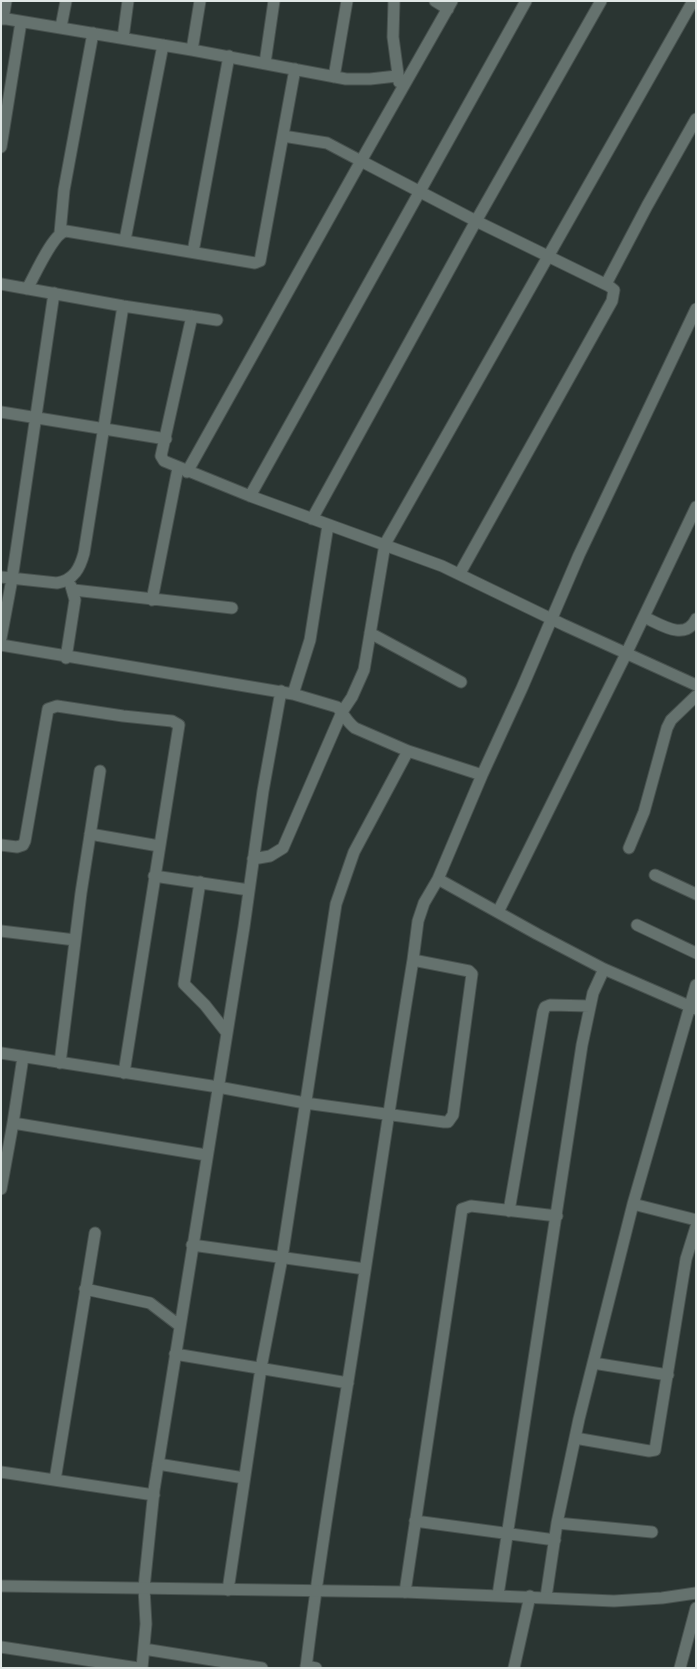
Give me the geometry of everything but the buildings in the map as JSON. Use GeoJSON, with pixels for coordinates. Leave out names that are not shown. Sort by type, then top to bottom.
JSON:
{"type":"FeatureCollection","features":[{"type":"Feature","properties":{"kind":"street"},"geometry":{"type":"LineString","coordinates":[[6,1],[2,18],[21,22],[61,27],[229,56],[334,77],[356,80],[397,76]]}},
{"type":"Feature","properties":{"kind":"street"},"geometry":{"type":"LineString","coordinates":[[61,27],[66,1]]}},
{"type":"Feature","properties":{"kind":"street"},"geometry":{"type":"LineString","coordinates":[[123,38],[128,1]]}},
{"type":"Feature","properties":{"kind":"street"},"geometry":{"type":"LineString","coordinates":[[192,50],[200,1]]}},
{"type":"Feature","properties":{"kind":"street"},"geometry":{"type":"LineString","coordinates":[[265,63],[274,1]]}},
{"type":"Feature","properties":{"kind":"street"},"geometry":{"type":"LineString","coordinates":[[334,77],[347,1]]}},
{"type":"Feature","properties":{"kind":"street"},"geometry":{"type":"LineString","coordinates":[[394,1],[393,37],[397,76],[402,90]]}},
{"type":"Feature","properties":{"kind":"street"},"geometry":{"type":"LineString","coordinates":[[152,600],[182,470],[450,5],[435,1]]}},
{"type":"Feature","properties":{"kind":"street"},"geometry":{"type":"LineString","coordinates":[[250,496],[419,190],[526,1]]}},
{"type":"Feature","properties":{"kind":"street"},"geometry":{"type":"LineString","coordinates":[[312,519],[476,221],[601,1]]}},
{"type":"Feature","properties":{"kind":"street"},"geometry":{"type":"LineString","coordinates":[[253,859],[270,856],[283,848],[342,712],[352,697],[364,670],[385,544],[549,258],[693,1]]}},
{"type":"Feature","properties":{"kind":"street"},"geometry":{"type":"LineString","coordinates":[[1,147],[21,22]]}},
{"type":"Feature","properties":{"kind":"street"},"geometry":{"type":"LineString","coordinates":[[27,289],[60,233],[64,190],[93,33]]}},
{"type":"Feature","properties":{"kind":"street"},"geometry":{"type":"LineString","coordinates":[[125,240],[163,45]]}},
{"type":"Feature","properties":{"kind":"street"},"geometry":{"type":"LineString","coordinates":[[193,252],[229,56]]}},
{"type":"Feature","properties":{"kind":"street"},"geometry":{"type":"LineString","coordinates":[[60,233],[66,231],[255,263],[260,261],[296,69]]}},
{"type":"Feature","properties":{"kind":"street"},"geometry":{"type":"LineString","coordinates":[[606,284],[696,118]]}},
{"type":"Feature","properties":{"kind":"street"},"geometry":{"type":"LineString","coordinates":[[283,136],[327,144],[549,258],[606,284],[614,290],[612,301],[460,573]]}},
{"type":"Feature","properties":{"kind":"street"},"geometry":{"type":"LineString","coordinates":[[1,284],[123,306],[217,320]]}},
{"type":"Feature","properties":{"kind":"street"},"geometry":{"type":"LineString","coordinates":[[1,638],[6,578],[54,293]]}},
{"type":"Feature","properties":{"kind":"street"},"geometry":{"type":"LineString","coordinates":[[6,578],[57,583],[68,580],[77,572],[84,553],[105,430],[123,306]]}},
{"type":"Feature","properties":{"kind":"street"},"geometry":{"type":"LineString","coordinates":[[309,1667],[315,1591],[420,913],[438,879],[482,775],[553,619],[578,555],[696,309]]}},
{"type":"Feature","properties":{"kind":"street"},"geometry":{"type":"LineString","coordinates":[[192,316],[166,439],[161,456],[167,464],[460,573],[626,654],[696,685]]}},
{"type":"Feature","properties":{"kind":"street"},"geometry":{"type":"LineString","coordinates":[[1,412],[166,439]]}},
{"type":"Feature","properties":{"kind":"street"},"geometry":{"type":"LineString","coordinates":[[498,912],[626,654],[696,507]]}},
{"type":"Feature","properties":{"kind":"street"},"geometry":{"type":"LineString","coordinates":[[293,694],[310,640],[328,525]]}},
{"type":"Feature","properties":{"kind":"street"},"geometry":{"type":"LineString","coordinates":[[66,658],[74,608],[74,590],[68,580]]}},
{"type":"Feature","properties":{"kind":"street"},"geometry":{"type":"LineString","coordinates":[[74,590],[232,608]]}},
{"type":"Feature","properties":{"kind":"street"},"geometry":{"type":"LineString","coordinates":[[644,617],[674,630],[682,631],[688,629],[696,619]]}},
{"type":"Feature","properties":{"kind":"street"},"geometry":{"type":"LineString","coordinates":[[370,633],[461,682]]}},
{"type":"Feature","properties":{"kind":"street"},"geometry":{"type":"LineString","coordinates":[[1,646],[66,658],[293,694],[329,704],[342,712],[349,724],[355,728],[408,751],[482,775]]}},
{"type":"Feature","properties":{"kind":"street"},"geometry":{"type":"LineString","coordinates":[[142,1668],[146,1624],[144,1588],[158,1464],[206,1155],[227,1033],[263,791],[281,691]]}},
{"type":"Feature","properties":{"kind":"street"},"geometry":{"type":"LineString","coordinates":[[629,848],[644,812],[666,728],[671,720],[696,696]]}},
{"type":"Feature","properties":{"kind":"street"},"geometry":{"type":"LineString","coordinates":[[1,845],[16,847],[23,845],[25,841],[46,713],[48,709],[57,706],[123,716],[172,721],[179,725],[124,1073]]}},
{"type":"Feature","properties":{"kind":"street"},"geometry":{"type":"LineString","coordinates":[[228,1590],[261,1368],[282,1258],[336,904],[354,852],[408,751]]}},
{"type":"Feature","properties":{"kind":"street"},"geometry":{"type":"LineString","coordinates":[[60,1063],[75,940],[100,771]]}},
{"type":"Feature","properties":{"kind":"street"},"geometry":{"type":"LineString","coordinates":[[90,834],[159,846]]}},
{"type":"Feature","properties":{"kind":"street"},"geometry":{"type":"LineString","coordinates":[[655,875],[696,894]]}},
{"type":"Feature","properties":{"kind":"street"},"geometry":{"type":"LineString","coordinates":[[154,876],[249,890]]}},
{"type":"Feature","properties":{"kind":"street"},"geometry":{"type":"LineString","coordinates":[[438,879],[604,968],[693,1008]]}},
{"type":"Feature","properties":{"kind":"street"},"geometry":{"type":"LineString","coordinates":[[200,882],[184,984],[205,1005],[227,1033]]}},
{"type":"Feature","properties":{"kind":"street"},"geometry":{"type":"LineString","coordinates":[[637,925],[696,953]]}},
{"type":"Feature","properties":{"kind":"street"},"geometry":{"type":"LineString","coordinates":[[1,931],[75,940]]}},
{"type":"Feature","properties":{"kind":"street"},"geometry":{"type":"LineString","coordinates":[[1,1053],[218,1087],[305,1103],[444,1122],[452,1119],[453,1115],[472,974],[469,972],[413,960]]}},
{"type":"Feature","properties":{"kind":"street"},"geometry":{"type":"LineString","coordinates":[[498,1596],[582,1045],[595,988],[604,968]]}},
{"type":"Feature","properties":{"kind":"street"},"geometry":{"type":"LineString","coordinates":[[546,1597],[557,1523],[593,1363],[633,1204],[693,1008],[696,984]]}},
{"type":"Feature","properties":{"kind":"street"},"geometry":{"type":"LineString","coordinates":[[509,1211],[543,1012],[545,1007],[550,1005],[590,1006]]}},
{"type":"Feature","properties":{"kind":"street"},"geometry":{"type":"LineString","coordinates":[[1,1189],[23,1057]]}},
{"type":"Feature","properties":{"kind":"street"},"geometry":{"type":"LineString","coordinates":[[13,1123],[206,1155]]}},
{"type":"Feature","properties":{"kind":"street"},"geometry":{"type":"LineString","coordinates":[[633,1204],[696,1220]]}},
{"type":"Feature","properties":{"kind":"street"},"geometry":{"type":"LineString","coordinates":[[405,1592],[460,1214],[462,1209],[471,1206],[557,1216]]}},
{"type":"Feature","properties":{"kind":"street"},"geometry":{"type":"LineString","coordinates":[[575,1438],[652,1452],[655,1450],[686,1259],[696,1227]]}},
{"type":"Feature","properties":{"kind":"street"},"geometry":{"type":"LineString","coordinates":[[55,1480],[95,1233]]}},
{"type":"Feature","properties":{"kind":"street"},"geometry":{"type":"LineString","coordinates":[[192,1245],[365,1269]]}},
{"type":"Feature","properties":{"kind":"street"},"geometry":{"type":"LineString","coordinates":[[85,1290],[150,1303],[180,1326]]}},
{"type":"Feature","properties":{"kind":"street"},"geometry":{"type":"LineString","coordinates":[[175,1354],[348,1383]]}},
{"type":"Feature","properties":{"kind":"street"},"geometry":{"type":"LineString","coordinates":[[593,1363],[668,1376]]}},
{"type":"Feature","properties":{"kind":"street"},"geometry":{"type":"LineString","coordinates":[[158,1464],[244,1478]]}},
{"type":"Feature","properties":{"kind":"street"},"geometry":{"type":"LineString","coordinates":[[1,1472],[154,1495]]}},
{"type":"Feature","properties":{"kind":"street"},"geometry":{"type":"LineString","coordinates":[[415,1521],[555,1540]]}},
{"type":"Feature","properties":{"kind":"street"},"geometry":{"type":"LineString","coordinates":[[557,1523],[652,1532]]}},
{"type":"Feature","properties":{"kind":"street"},"geometry":{"type":"LineString","coordinates":[[1,1586],[405,1592],[530,1596],[614,1601],[662,1598],[696,1593]]}},
{"type":"Feature","properties":{"kind":"street"},"geometry":{"type":"LineString","coordinates":[[514,1668],[530,1596]]}},
{"type":"Feature","properties":{"kind":"street"},"geometry":{"type":"LineString","coordinates":[[680,1668],[696,1608]]}},
{"type":"Feature","properties":{"kind":"street"},"geometry":{"type":"LineString","coordinates":[[1,1647],[138,1668]]}},
{"type":"Feature","properties":{"kind":"street"},"geometry":{"type":"LineString","coordinates":[[144,1649],[262,1668]]}}]}
